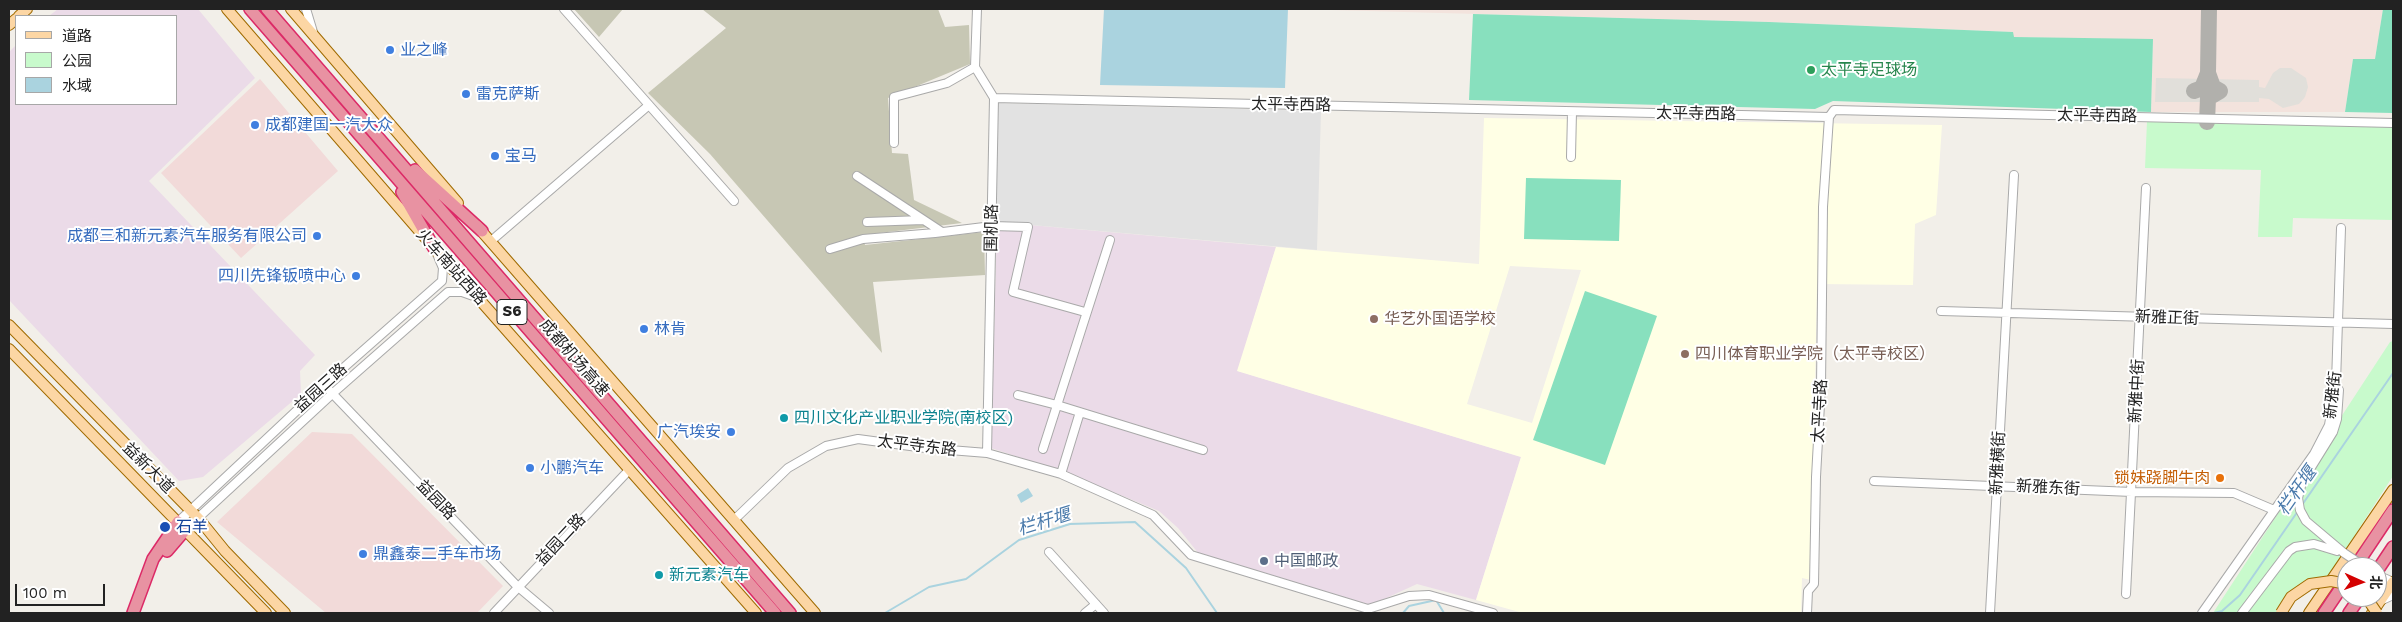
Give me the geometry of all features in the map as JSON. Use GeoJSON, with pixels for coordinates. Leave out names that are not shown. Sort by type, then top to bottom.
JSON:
{"type":"FeatureCollection","features":[{"type":"Feature","properties":{"kind":"highway","name":"成都机场高速"},"geometry":{"type":"LineString","coordinates":[[250,9],[775,613]]}},
{"type":"Feature","properties":{"kind":"highway","name":"成都机场高速"},"geometry":{"type":"LineString","coordinates":[[267,9],[790,613]]}},
{"type":"Feature","properties":{"kind":"highway"},"geometry":{"type":"LineString","coordinates":[[374,133],[482,231]]}},
{"type":"Feature","properties":{"kind":"highway"},"geometry":{"type":"LineString","coordinates":[[390,171],[434,248]]}},
{"type":"Feature","properties":{"kind":"highway"},"geometry":{"type":"LineString","coordinates":[[2362,557],[2393,510]]}},
{"type":"Feature","properties":{"kind":"highway"},"geometry":{"type":"LineString","coordinates":[[136,613],[157,562],[182,526]]}},
{"type":"Feature","properties":{"kind":"highway"},"geometry":{"type":"LineString","coordinates":[[2324,613],[2337,594]]}},
{"type":"Feature","properties":{"kind":"main road","name":"火车南站西路"},"geometry":{"type":"LineString","coordinates":[[227,9],[434,248],[756,613]]}},
{"type":"Feature","properties":{"kind":"main road"},"geometry":{"type":"LineString","coordinates":[[290,9],[814,613]]}},
{"type":"Feature","properties":{"kind":"main road","name":"益新大道"},"geometry":{"type":"LineString","coordinates":[[9,325],[199,519],[225,551],[285,613]]}},
{"type":"Feature","properties":{"kind":"main road","name":"益新大道"},"geometry":{"type":"LineString","coordinates":[[9,349],[266,613]]}},
{"type":"Feature","properties":{"kind":"main road"},"geometry":{"type":"LineString","coordinates":[[2310,613],[2393,490]]}},
{"type":"Feature","properties":{"kind":"main road"},"geometry":{"type":"LineString","coordinates":[[2281,613],[2291,597],[2310,584],[2331,580],[2337,582]]}},
{"type":"Feature","properties":{"kind":"street"},"geometry":{"type":"LineString","coordinates":[[306,9],[314,37]]}},
{"type":"Feature","properties":{"kind":"street"},"geometry":{"type":"LineString","coordinates":[[564,9],[734,201]]}},
{"type":"Feature","properties":{"kind":"street"},"geometry":{"type":"LineString","coordinates":[[977,9],[975,66],[994,98]]}},
{"type":"Feature","properties":{"kind":"street"},"geometry":{"type":"LineString","coordinates":[[894,143],[894,97],[947,83],[975,66]]}},
{"type":"Feature","properties":{"kind":"street","name":"太平寺西路"},"geometry":{"type":"LineString","coordinates":[[994,98],[1829,117],[1834,110],[2393,123]]}},
{"type":"Feature","properties":{"kind":"street","name":"围机路"},"geometry":{"type":"LineString","coordinates":[[987,453],[994,98]]}},
{"type":"Feature","properties":{"kind":"street"},"geometry":{"type":"LineString","coordinates":[[491,242],[649,106]]}},
{"type":"Feature","properties":{"kind":"street"},"geometry":{"type":"LineString","coordinates":[[1571,158],[1572,112]]}},
{"type":"Feature","properties":{"kind":"street","name":"太平寺路"},"geometry":{"type":"LineString","coordinates":[[1807,613],[1808,591],[1814,584],[1816,477],[1822,386],[1823,207],[1829,117]]}},
{"type":"Feature","properties":{"kind":"street"},"geometry":{"type":"LineString","coordinates":[[857,176],[942,232]]}},
{"type":"Feature","properties":{"kind":"street","name":"新雅横街"},"geometry":{"type":"LineString","coordinates":[[1990,612],[2014,176]]}},
{"type":"Feature","properties":{"kind":"street","name":"新雅中街"},"geometry":{"type":"LineString","coordinates":[[2126,594],[2146,188]]}},
{"type":"Feature","properties":{"kind":"street"},"geometry":{"type":"LineString","coordinates":[[867,222],[923,220]]}},
{"type":"Feature","properties":{"kind":"street"},"geometry":{"type":"LineString","coordinates":[[830,249],[863,239],[992,226],[1028,227],[1013,292],[1085,312]]}},
{"type":"Feature","properties":{"kind":"street","name":"新雅街"},"geometry":{"type":"LineString","coordinates":[[2202,613],[2314,454],[2329,425],[2336,383],[2341,228]]}},
{"type":"Feature","properties":{"kind":"street"},"geometry":{"type":"LineString","coordinates":[[1044,449],[1085,312],[1110,240]]}},
{"type":"Feature","properties":{"kind":"street","name":"益园三路"},"geometry":{"type":"LineString","coordinates":[[182,526],[190,510],[324,385],[442,281],[443,268],[434,248]]}},
{"type":"Feature","properties":{"kind":"street","name":"益园三路"},"geometry":{"type":"LineString","coordinates":[[182,526],[199,519],[332,394],[448,292],[462,292],[480,299]]}},
{"type":"Feature","properties":{"kind":"street","name":"新雅正街"},"geometry":{"type":"LineString","coordinates":[[1941,311],[2393,324]]}},
{"type":"Feature","properties":{"kind":"street"},"geometry":{"type":"LineString","coordinates":[[2336,383],[2339,396],[2337,419],[2333,432],[2302,482],[2298,498],[2300,510],[2306,521],[2350,557]]}},
{"type":"Feature","properties":{"kind":"street","name":"益园路"},"geometry":{"type":"LineString","coordinates":[[324,385],[517,586],[549,613]]}},
{"type":"Feature","properties":{"kind":"street"},"geometry":{"type":"LineString","coordinates":[[1018,395],[1057,405],[1203,450]]}},
{"type":"Feature","properties":{"kind":"street"},"geometry":{"type":"LineString","coordinates":[[1061,474],[1080,412]]}},
{"type":"Feature","properties":{"kind":"street","name":"太平寺东路"},"geometry":{"type":"LineString","coordinates":[[734,520],[788,468],[826,446],[858,439],[925,448],[987,453],[1061,474],[1153,515],[1191,555],[1368,609],[1408,596],[1429,595],[1493,613]]}},
{"type":"Feature","properties":{"kind":"street","name":"益园二路"},"geometry":{"type":"LineString","coordinates":[[494,613],[517,586],[630,469]]}},
{"type":"Feature","properties":{"kind":"street","name":"新雅东街"},"geometry":{"type":"LineString","coordinates":[[1874,481],[2132,492],[2234,493],[2274,510]]}},
{"type":"Feature","properties":{"kind":"street"},"geometry":{"type":"LineString","coordinates":[[2242,613],[2288,551],[2296,547],[2314,544],[2344,553]]}},
{"type":"Feature","properties":{"kind":"street"},"geometry":{"type":"LineString","coordinates":[[1049,552],[1104,613]]}},
{"type":"Feature","properties":{"kind":"street"},"geometry":{"type":"LineString","coordinates":[[1086,613],[1096,604]]}},
{"type":"Feature","properties":{"kind":"shaded area"},"geometry":{"type":"Polygon","coordinates":[[[58,9],[198,9],[255,78],[149,181],[315,355],[300,371],[301,394],[203,477],[179,481],[9,300],[9,52],[15,46],[15,105],[178,105],[178,15],[50,15],[58,9]]]}},
{"type":"Feature","properties":{"kind":"shaded area"},"geometry":{"type":"Polygon","coordinates":[[[574,9],[623,9],[599,37],[574,9]]]}},
{"type":"Feature","properties":{"kind":"shaded area"},"geometry":{"type":"Polygon","coordinates":[[[702,9],[938,9],[945,27],[969,25],[970,64],[888,98],[892,153],[908,154],[914,200],[962,223],[863,235],[865,245],[984,232],[985,275],[873,282],[882,353],[710,154],[648,93],[726,28],[702,9]]]}},
{"type":"Feature","properties":{"kind":"shaded area"},"geometry":{"type":"Polygon","coordinates":[[[1295,9],[2383,9],[2375,59],[2353,59],[2345,112],[2151,112],[2153,40],[2013,37],[2013,32],[1769,22],[1295,9]]]}},
{"type":"Feature","properties":{"kind":"shaded area"},"geometry":{"type":"Polygon","coordinates":[[[2280,68],[2291,68],[2306,78],[2308,87],[2305,97],[2299,104],[2283,108],[2269,99],[2259,98],[2259,102],[2155,102],[2156,78],[2259,80],[2259,87],[2265,88],[2273,73],[2280,68]]]}},
{"type":"Feature","properties":{"kind":"shaded area","name":"成都建国一汽大众"},"geometry":{"type":"Polygon","coordinates":[[[260,79],[338,171],[241,258],[161,173],[260,79]]]}},
{"type":"Feature","properties":{"kind":"shaded area"},"geometry":{"type":"Polygon","coordinates":[[[997,103],[1321,111],[1317,250],[997,222],[997,103]]]}},
{"type":"Feature","properties":{"kind":"shaded area","name":"四川体育职业学院（太平寺校区）"},"geometry":{"type":"Polygon","coordinates":[[[1484,118],[1942,125],[1936,215],[1915,224],[1913,285],[1817,284],[1811,580],[1802,578],[1801,613],[1523,613],[1476,600],[1521,457],[1237,371],[1276,247],[1479,264],[1484,118]],[[1510,266],[1467,404],[1532,423],[1581,270],[1510,266]]]}},
{"type":"Feature","properties":{"kind":"shaded area"},"geometry":{"type":"Polygon","coordinates":[[[997,222],[1276,247],[1238,371],[1521,457],[1476,600],[1417,584],[1371,605],[1199,554],[1178,528],[1159,511],[1067,473],[991,448],[997,222]]]}},
{"type":"Feature","properties":{"kind":"shaded area","name":"鼎鑫泰二手车市场"},"geometry":{"type":"Polygon","coordinates":[[[312,432],[352,434],[503,586],[477,613],[326,613],[217,522],[312,432]]]}},
{"type":"Feature","properties":{"kind":"green space"},"geometry":{"type":"Polygon","coordinates":[[[2383,9],[2393,9],[2393,113],[2345,112],[2353,59],[2375,59],[2383,9]]]}},
{"type":"Feature","properties":{"kind":"green space","name":"太平寺足球场"},"geometry":{"type":"Polygon","coordinates":[[[1473,14],[1769,22],[2013,32],[2014,37],[2153,39],[2151,112],[1833,101],[1815,109],[1469,100],[1473,14]]]}},
{"type":"Feature","properties":{"kind":"green space"},"geometry":{"type":"Polygon","coordinates":[[[2147,121],[2393,125],[2393,220],[2293,218],[2292,237],[2258,237],[2261,170],[2145,168],[2147,121]]]}},
{"type":"Feature","properties":{"kind":"green space"},"geometry":{"type":"Polygon","coordinates":[[[1526,178],[1621,180],[1619,241],[1524,239],[1526,178]]]}},
{"type":"Feature","properties":{"kind":"green space"},"geometry":{"type":"Polygon","coordinates":[[[1585,291],[1657,316],[1605,465],[1533,440],[1585,291]]]}},
{"type":"Feature","properties":{"kind":"green space"},"geometry":{"type":"Polygon","coordinates":[[[2393,341],[2393,476],[2341,557],[2337,557],[2337,563],[2329,575],[2309,581],[2277,613],[2213,613],[2390,342],[2393,341]]]}},
{"type":"Feature","properties":{"kind":"water"},"geometry":{"type":"Polygon","coordinates":[[[1104,9],[1288,9],[1285,88],[1100,85],[1104,9]]]}},
{"type":"Feature","properties":{"kind":"water"},"geometry":{"type":"Polygon","coordinates":[[[1028,488],[1033,496],[1021,503],[1017,495],[1028,488]]]}},
{"type":"Feature","properties":{"kind":"waterway","name":"栏杆堰"},"geometry":{"type":"LineString","coordinates":[[2302,505],[2393,373]]}},
{"type":"Feature","properties":{"kind":"waterway","name":"栏杆堰"},"geometry":{"type":"LineString","coordinates":[[2214,613],[2222,611],[2240,595],[2298,511]]}},
{"type":"Feature","properties":{"kind":"waterway","name":"栏杆堰"},"geometry":{"type":"LineString","coordinates":[[885,613],[929,587],[966,579],[1019,540],[1070,524],[1135,522],[1186,568],[1217,613]]}},
{"type":"Feature","properties":{"kind":"waterway","name":"栏杆堰"},"geometry":{"type":"LineString","coordinates":[[1403,613],[1409,606],[1436,600],[1444,613]]}},
{"type":"Feature","properties":{"kind":"waterway","name":"栏杆堰"},"geometry":{"type":"LineString","coordinates":[[2026,613],[2062,613]]}},
{"type":"Feature","properties":{"kind":"taxiway"},"geometry":{"type":"LineString","coordinates":[[2209,9],[2208,73],[2213,87],[2220,91]]}},
{"type":"Feature","properties":{"kind":"taxiway"},"geometry":{"type":"LineString","coordinates":[[2194,91],[2202,88],[2208,73]]}},
{"type":"Feature","properties":{"kind":"taxiway"},"geometry":{"type":"LineString","coordinates":[[2207,122],[2208,98],[2220,91]]}},
{"type":"Feature","properties":{"kind":"place","name":"业之峰"},"geometry":{"type":"Point","coordinates":[390,50]}},
{"type":"Feature","properties":{"kind":"place","name":"太平寺足球场"},"geometry":{"type":"Point","coordinates":[1811,70]}},
{"type":"Feature","properties":{"kind":"place","name":"雷克萨斯"},"geometry":{"type":"Point","coordinates":[466,94]}},
{"type":"Feature","properties":{"kind":"place","name":"成都建国一汽大众"},"geometry":{"type":"Point","coordinates":[255,125]}},
{"type":"Feature","properties":{"kind":"place","name":"宝马"},"geometry":{"type":"Point","coordinates":[495,156]}},
{"type":"Feature","properties":{"kind":"place","name":"成都三和新元素汽车服务有限公司"},"geometry":{"type":"Point","coordinates":[317,236]}},
{"type":"Feature","properties":{"kind":"place","name":"四川先锋钣喷中心"},"geometry":{"type":"Point","coordinates":[356,276]}},
{"type":"Feature","properties":{"kind":"place","name":"华艺外国语学校"},"geometry":{"type":"Point","coordinates":[1374,319]}},
{"type":"Feature","properties":{"kind":"place","name":"林肯"},"geometry":{"type":"Point","coordinates":[644,329]}},
{"type":"Feature","properties":{"kind":"place","name":"四川体育职业学院（太平寺校区）"},"geometry":{"type":"Point","coordinates":[1685,354]}},
{"type":"Feature","properties":{"kind":"place","name":"四川文化产业职业学院(南校区)"},"geometry":{"type":"Point","coordinates":[784,418]}},
{"type":"Feature","properties":{"kind":"place","name":"广汽埃安"},"geometry":{"type":"Point","coordinates":[731,432]}},
{"type":"Feature","properties":{"kind":"place","name":"小鹏汽车"},"geometry":{"type":"Point","coordinates":[530,468]}},
{"type":"Feature","properties":{"kind":"place","name":"锁妹跷脚牛肉"},"geometry":{"type":"Point","coordinates":[2220,478]}},
{"type":"Feature","properties":{"kind":"place","name":"石羊"},"geometry":{"type":"Point","coordinates":[165,527]}},
{"type":"Feature","properties":{"kind":"place","name":"鼎鑫泰二手车市场"},"geometry":{"type":"Point","coordinates":[363,554]}},
{"type":"Feature","properties":{"kind":"place","name":"中国邮政"},"geometry":{"type":"Point","coordinates":[1264,561]}},
{"type":"Feature","properties":{"kind":"place","name":"新元素汽车"},"geometry":{"type":"Point","coordinates":[659,575]}}]}
